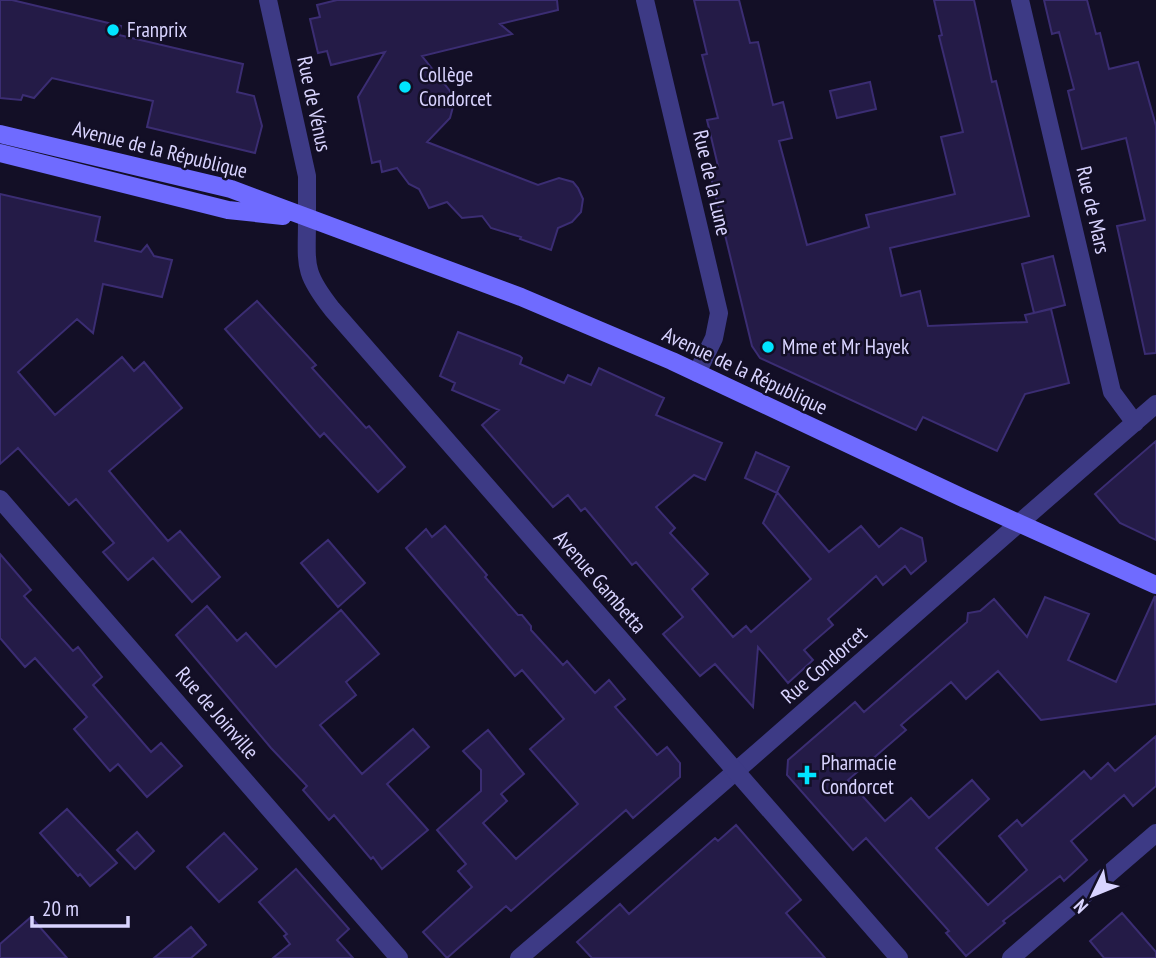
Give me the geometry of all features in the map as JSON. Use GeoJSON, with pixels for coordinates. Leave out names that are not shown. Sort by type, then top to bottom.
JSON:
{"type":"FeatureCollection","features":[{"type":"Feature","properties":{"kind":"main road","name":"Avenue de la République"},"geometry":{"type":"LineString","coordinates":[[0,134],[231,189],[521,297],[696,373],[1156,585]]}},
{"type":"Feature","properties":{"kind":"main road","name":"Avenue de la République"},"geometry":{"type":"LineString","coordinates":[[0,153],[228,210],[307,219]]}},
{"type":"Feature","properties":{"kind":"street","name":"Rue de Vénus"},"geometry":{"type":"LineString","coordinates":[[268,0],[307,176],[307,219]]}},
{"type":"Feature","properties":{"kind":"street","name":"Rue de la Lune"},"geometry":{"type":"LineString","coordinates":[[645,0],[719,313],[714,338],[696,373]]}},
{"type":"Feature","properties":{"kind":"street","name":"Rue de Mars"},"geometry":{"type":"LineString","coordinates":[[1020,0],[1112,392],[1135,423]]}},
{"type":"Feature","properties":{"kind":"street","name":"Avenue Gambetta"},"geometry":{"type":"LineString","coordinates":[[307,219],[307,269],[313,284],[325,301],[900,958]]}},
{"type":"Feature","properties":{"kind":"street","name":"Rue Condorcet"},"geometry":{"type":"LineString","coordinates":[[519,958],[737,772],[1156,404]]}},
{"type":"Feature","properties":{"kind":"street","name":"Rue de Joinville"},"geometry":{"type":"LineString","coordinates":[[0,499],[399,958]]}},
{"type":"Feature","properties":{"kind":"street"},"geometry":{"type":"LineString","coordinates":[[1011,958],[1156,833]]}},
{"type":"Feature","properties":{"kind":"building"},"geometry":{"type":"Polygon","coordinates":[[[0,0],[12,0],[121,26],[119,35],[243,64],[237,92],[254,96],[262,126],[255,153],[147,127],[153,101],[52,78],[34,98],[23,95],[21,100],[0,98],[0,0]]]}},
{"type":"Feature","properties":{"kind":"building","name":"Collège Condorcet"},"geometry":{"type":"Polygon","coordinates":[[[337,0],[557,0],[558,10],[500,24],[512,34],[422,56],[450,91],[454,103],[450,118],[427,142],[538,185],[559,178],[573,182],[578,188],[583,199],[581,212],[572,222],[558,228],[551,250],[491,228],[482,216],[462,218],[447,202],[429,208],[419,189],[409,184],[397,168],[382,172],[380,161],[372,163],[358,97],[385,52],[331,65],[327,51],[318,53],[310,19],[320,17],[317,5],[337,0]]]}},
{"type":"Feature","properties":{"kind":"building"},"geometry":{"type":"Polygon","coordinates":[[[694,0],[739,0],[750,43],[758,42],[773,105],[783,102],[792,138],[779,141],[807,245],[869,227],[866,215],[955,194],[941,137],[963,132],[939,36],[942,35],[934,0],[974,0],[992,82],[996,81],[1029,216],[890,248],[901,296],[920,291],[928,326],[1027,322],[1025,315],[1051,309],[1069,383],[1025,394],[997,451],[923,417],[916,430],[760,358],[752,346],[709,169],[718,166],[707,120],[718,118],[702,55],[707,54],[694,0]]]}},
{"type":"Feature","properties":{"kind":"building"},"geometry":{"type":"Polygon","coordinates":[[[1044,0],[1087,0],[1096,34],[1100,33],[1109,69],[1138,62],[1156,126],[1156,353],[1145,354],[1117,226],[1145,220],[1126,138],[1082,149],[1068,91],[1074,89],[1059,32],[1052,34],[1044,0]]]}},
{"type":"Feature","properties":{"kind":"building"},"geometry":{"type":"Polygon","coordinates":[[[870,82],[876,109],[837,118],[830,91],[870,82]]]}},
{"type":"Feature","properties":{"kind":"building"},"geometry":{"type":"Polygon","coordinates":[[[0,194],[100,217],[95,241],[141,252],[147,245],[154,256],[172,260],[162,297],[103,284],[93,333],[77,319],[18,372],[55,415],[122,357],[134,371],[144,362],[182,408],[109,471],[168,541],[180,531],[220,577],[192,602],[153,558],[128,580],[103,552],[114,543],[76,499],[69,505],[18,448],[0,464],[0,194]]]}},
{"type":"Feature","properties":{"kind":"building"},"geometry":{"type":"Polygon","coordinates":[[[1053,256],[1065,305],[1034,313],[1022,264],[1053,256]]]}},
{"type":"Feature","properties":{"kind":"building"},"geometry":{"type":"Polygon","coordinates":[[[257,301],[316,365],[312,368],[405,467],[378,492],[324,433],[320,437],[225,329],[257,301]]]}},
{"type":"Feature","properties":{"kind":"building"},"geometry":{"type":"Polygon","coordinates":[[[458,332],[520,356],[520,364],[564,383],[568,375],[591,385],[599,368],[664,398],[656,415],[722,443],[705,480],[694,475],[656,507],[675,528],[670,533],[708,574],[692,589],[733,637],[746,626],[751,632],[811,579],[763,523],[777,493],[745,478],[756,452],[789,467],[777,492],[829,552],[861,526],[879,547],[901,528],[922,538],[926,561],[911,574],[905,566],[883,585],[876,576],[828,619],[833,625],[804,650],[813,660],[788,683],[758,647],[753,707],[715,664],[700,676],[663,634],[683,617],[636,562],[632,565],[585,508],[581,511],[568,495],[553,507],[482,425],[499,410],[452,390],[455,383],[440,376],[458,332]]]}},
{"type":"Feature","properties":{"kind":"building"},"geometry":{"type":"Polygon","coordinates":[[[1156,441],[1156,540],[1120,523],[1095,494],[1156,441]]]}},
{"type":"Feature","properties":{"kind":"building"},"geometry":{"type":"Polygon","coordinates":[[[445,526],[487,575],[485,577],[518,615],[522,615],[531,630],[563,665],[567,661],[595,693],[609,680],[625,699],[615,707],[657,755],[667,747],[680,763],[680,777],[633,818],[626,810],[511,911],[506,906],[447,958],[423,932],[472,887],[458,871],[466,864],[437,830],[481,791],[481,770],[463,751],[488,730],[524,774],[501,794],[507,801],[483,823],[516,859],[578,804],[530,749],[564,719],[522,670],[515,676],[406,548],[426,529],[432,537],[445,526]]]}},
{"type":"Feature","properties":{"kind":"building"},"geometry":{"type":"Polygon","coordinates":[[[328,540],[365,583],[338,607],[301,563],[328,540]]]}},
{"type":"Feature","properties":{"kind":"building"},"geometry":{"type":"Polygon","coordinates":[[[0,554],[31,590],[24,596],[73,651],[78,647],[102,677],[93,685],[151,752],[161,743],[182,766],[147,797],[118,764],[110,771],[74,729],[87,717],[35,658],[25,667],[0,638],[0,554]]]}},
{"type":"Feature","properties":{"kind":"building"},"geometry":{"type":"Polygon","coordinates":[[[1155,596],[1156,704],[1041,720],[998,671],[966,699],[951,682],[901,725],[906,730],[848,780],[885,821],[911,798],[929,818],[972,780],[989,799],[936,848],[988,905],[1027,870],[999,836],[1017,820],[1022,826],[1084,771],[1091,779],[1108,763],[1115,771],[1156,736],[1156,786],[1133,806],[1124,795],[1071,841],[1087,860],[1064,881],[1060,876],[1003,921],[1005,923],[966,956],[946,933],[949,931],[866,838],[853,850],[787,775],[788,760],[855,702],[864,712],[967,622],[968,613],[980,611],[994,599],[1027,637],[1045,597],[1089,614],[1068,660],[1116,682],[1155,596]]]}},
{"type":"Feature","properties":{"kind":"building"},"geometry":{"type":"Polygon","coordinates":[[[207,606],[237,641],[246,633],[276,667],[341,610],[379,654],[346,682],[356,695],[320,725],[362,774],[413,729],[429,747],[387,784],[428,830],[382,869],[334,815],[329,820],[303,790],[307,786],[271,748],[176,635],[207,606]]]}},
{"type":"Feature","properties":{"kind":"building"},"geometry":{"type":"Polygon","coordinates":[[[67,809],[117,863],[90,886],[40,833],[67,809]]]}},
{"type":"Feature","properties":{"kind":"building"},"geometry":{"type":"Polygon","coordinates":[[[736,825],[801,900],[786,913],[825,958],[592,958],[577,942],[620,904],[629,914],[715,838],[718,841],[736,825]]]}},
{"type":"Feature","properties":{"kind":"building"},"geometry":{"type":"Polygon","coordinates":[[[137,832],[154,851],[135,869],[117,850],[137,832]]]}},
{"type":"Feature","properties":{"kind":"building"},"geometry":{"type":"Polygon","coordinates":[[[224,833],[257,869],[219,902],[187,867],[224,833]]]}},
{"type":"Feature","properties":{"kind":"building"},"geometry":{"type":"Polygon","coordinates":[[[296,869],[349,929],[337,940],[353,958],[273,958],[290,944],[284,936],[287,934],[259,902],[296,869]]]}},
{"type":"Feature","properties":{"kind":"building"},"geometry":{"type":"Polygon","coordinates":[[[1122,913],[1156,952],[1156,958],[1104,958],[1090,941],[1122,913]]]}},
{"type":"Feature","properties":{"kind":"building"},"geometry":{"type":"Polygon","coordinates":[[[31,917],[67,958],[0,958],[0,944],[31,917]]]}},
{"type":"Feature","properties":{"kind":"building"},"geometry":{"type":"Polygon","coordinates":[[[191,927],[206,945],[191,958],[154,958],[191,927]]]}},
{"type":"Feature","properties":{"kind":"place","name":"Franprix"},"geometry":{"type":"Point","coordinates":[113,30]}},
{"type":"Feature","properties":{"kind":"place","name":"Collège Condorcet"},"geometry":{"type":"Point","coordinates":[405,87]}},
{"type":"Feature","properties":{"kind":"place","name":"Mme et Mr Hayek"},"geometry":{"type":"Point","coordinates":[768,347]}},
{"type":"Feature","properties":{"kind":"place","name":"Pharmacie Condorcet"},"geometry":{"type":"Point","coordinates":[807,775]}}]}
